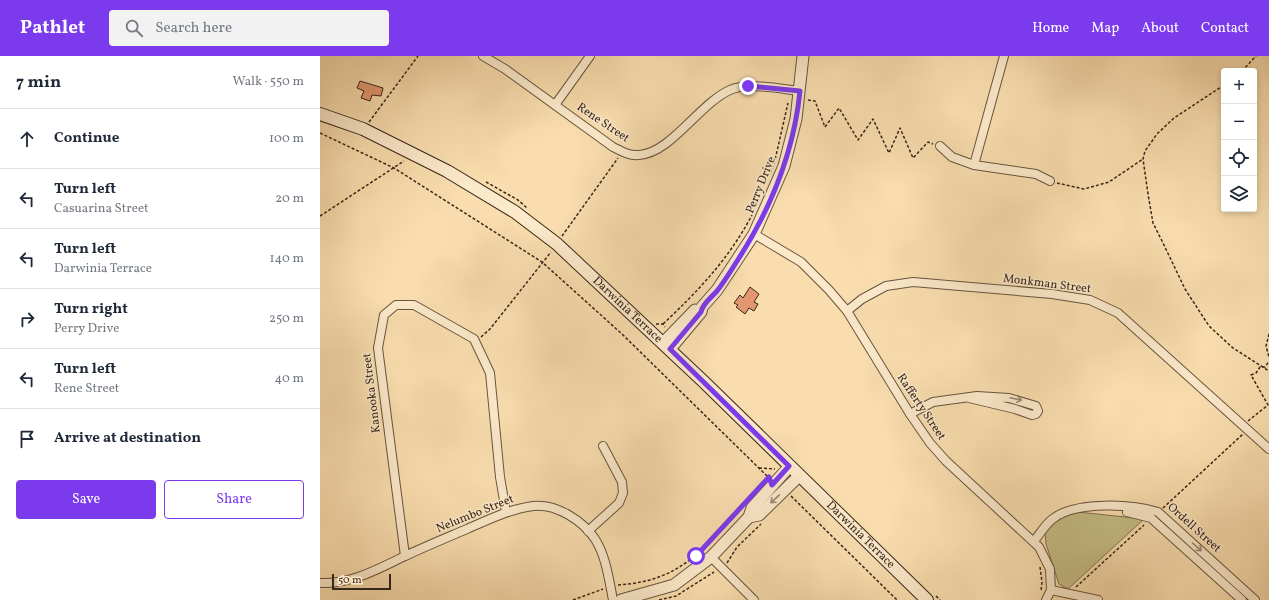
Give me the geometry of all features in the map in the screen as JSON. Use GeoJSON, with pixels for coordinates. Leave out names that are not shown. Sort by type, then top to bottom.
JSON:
{"type":"FeatureCollection","features":[{"type":"Feature","properties":{"kind":"main road","name":"Darwinia Terrace"},"geometry":{"type":"LineString","coordinates":[[320,114],[363,129],[412,153],[515,212],[557,244],[666,346],[927,600]]}},
{"type":"Feature","properties":{"kind":"street","name":"Rene Street"},"geometry":{"type":"LineString","coordinates":[[483,56],[505,69],[613,148],[622,152],[638,155],[652,153],[667,142],[714,99],[731,89],[748,86],[794,90]]}},
{"type":"Feature","properties":{"kind":"street"},"geometry":{"type":"LineString","coordinates":[[555,105],[590,56]]}},
{"type":"Feature","properties":{"kind":"street","name":"Perry Drive"},"geometry":{"type":"LineString","coordinates":[[666,346],[696,308],[702,307],[717,290],[754,234],[784,166],[795,123],[794,90],[803,56]]}},
{"type":"Feature","properties":{"kind":"street"},"geometry":{"type":"LineString","coordinates":[[974,165],[1004,56]]}},
{"type":"Feature","properties":{"kind":"street"},"geometry":{"type":"LineString","coordinates":[[940,146],[952,157],[974,165],[1036,174],[1050,181]]}},
{"type":"Feature","properties":{"kind":"street","name":"Rafferty Street"},"geometry":{"type":"LineString","coordinates":[[754,234],[801,262],[829,290],[847,311],[910,414],[930,443],[946,461],[1039,547],[1050,569],[1052,590]]}},
{"type":"Feature","properties":{"kind":"street","name":"Monkman Street"},"geometry":{"type":"LineString","coordinates":[[847,311],[862,299],[886,286],[913,282],[1052,294],[1090,300],[1118,313],[1269,449]]}},
{"type":"Feature","properties":{"kind":"street","name":"Kanooka Street"},"geometry":{"type":"LineString","coordinates":[[405,556],[378,348],[384,315],[396,305],[414,305],[474,339],[490,373],[500,477],[506,512]]}},
{"type":"Feature","properties":{"kind":"street"},"geometry":{"type":"LineString","coordinates":[[910,414],[934,402],[977,396],[1009,398],[1033,405],[1037,407],[1038,411],[1032,415],[1015,409],[969,398]]}},
{"type":"Feature","properties":{"kind":"street"},"geometry":{"type":"LineString","coordinates":[[588,531],[619,503],[623,493],[622,482],[602,446]]}},
{"type":"Feature","properties":{"kind":"street"},"geometry":{"type":"LineString","coordinates":[[749,518],[752,508],[789,466]]}},
{"type":"Feature","properties":{"kind":"street"},"geometry":{"type":"LineString","coordinates":[[621,600],[674,586],[711,557],[749,518],[758,515],[786,497],[802,479]]}},
{"type":"Feature","properties":{"kind":"street","name":"Nelumbo Street"},"geometry":{"type":"LineString","coordinates":[[320,583],[335,584],[366,576],[405,556],[506,512],[534,505],[555,508],[574,518],[588,531],[600,549],[613,600]]}},
{"type":"Feature","properties":{"kind":"street","name":"Ordell Street"},"geometry":{"type":"LineString","coordinates":[[1102,507],[1151,518],[1242,600]]}},
{"type":"Feature","properties":{"kind":"street","name":"Ordell Street"},"geometry":{"type":"LineString","coordinates":[[1034,541],[1053,518],[1073,508],[1128,507],[1158,512],[1255,600]]}},
{"type":"Feature","properties":{"kind":"street"},"geometry":{"type":"LineString","coordinates":[[711,557],[754,600]]}},
{"type":"Feature","properties":{"kind":"street"},"geometry":{"type":"LineString","coordinates":[[1043,598],[1052,590],[1098,600]]}},
{"type":"Feature","properties":{"kind":"path"},"geometry":{"type":"LineString","coordinates":[[363,129],[418,56]]}},
{"type":"Feature","properties":{"kind":"path"},"geometry":{"type":"LineString","coordinates":[[1245,68],[1256,56]]}},
{"type":"Feature","properties":{"kind":"path"},"geometry":{"type":"LineString","coordinates":[[1221,87],[1174,118],[1157,134],[1145,150],[1143,159],[1153,223],[1185,289],[1210,326],[1219,336],[1269,371]]}},
{"type":"Feature","properties":{"kind":"path"},"geometry":{"type":"LineString","coordinates":[[770,173],[794,90]]}},
{"type":"Feature","properties":{"kind":"path"},"geometry":{"type":"LineString","coordinates":[[811,100],[815,101],[825,127],[839,108],[858,140],[873,119],[889,154],[900,128],[913,158],[928,142],[940,146]]}},
{"type":"Feature","properties":{"kind":"path"},"geometry":{"type":"LineString","coordinates":[[320,133],[394,168],[542,262],[628,340],[769,477],[772,485]]}},
{"type":"Feature","properties":{"kind":"path"},"geometry":{"type":"LineString","coordinates":[[475,342],[490,330],[557,244],[622,152]]}},
{"type":"Feature","properties":{"kind":"path"},"geometry":{"type":"LineString","coordinates":[[320,216],[412,156],[412,153]]}},
{"type":"Feature","properties":{"kind":"path"},"geometry":{"type":"LineString","coordinates":[[1050,181],[1084,188],[1109,182],[1143,159]]}},
{"type":"Feature","properties":{"kind":"path"},"geometry":{"type":"LineString","coordinates":[[663,324],[704,285],[722,263],[741,235],[752,214]]}},
{"type":"Feature","properties":{"kind":"path"},"geometry":{"type":"LineString","coordinates":[[1269,334],[1266,346],[1269,357]]}},
{"type":"Feature","properties":{"kind":"path"},"geometry":{"type":"LineString","coordinates":[[1158,512],[1248,429],[1247,422],[1268,405],[1251,375],[1256,373],[1260,367],[1264,367],[1269,362]]}},
{"type":"Feature","properties":{"kind":"path"},"geometry":{"type":"LineString","coordinates":[[802,479],[786,497],[897,600]]}},
{"type":"Feature","properties":{"kind":"path"},"geometry":{"type":"LineString","coordinates":[[573,600],[610,586],[638,584],[667,574],[696,556],[748,500]]}},
{"type":"Feature","properties":{"kind":"path"},"geometry":{"type":"LineString","coordinates":[[1069,593],[1151,518]]}},
{"type":"Feature","properties":{"kind":"path"},"geometry":{"type":"LineString","coordinates":[[660,600],[676,596],[728,562],[737,547],[764,521]]}},
{"type":"Feature","properties":{"kind":"path"},"geometry":{"type":"LineString","coordinates":[[1039,561],[1043,598]]}},
{"type":"Feature","properties":{"kind":"shaded area"},"geometry":{"type":"Polygon","coordinates":[[[1078,512],[1144,519],[1068,589],[1059,584],[1046,544],[1045,532],[1060,518],[1078,512]]]}},
{"type":"Feature","properties":{"kind":"building"},"geometry":{"type":"Polygon","coordinates":[[[360,81],[383,88],[381,96],[372,95],[370,101],[361,98],[364,91],[357,88],[360,81]]]}},
{"type":"Feature","properties":{"kind":"building"},"geometry":{"type":"Polygon","coordinates":[[[750,287],[759,294],[754,302],[758,304],[754,311],[749,308],[745,314],[736,307],[738,305],[734,303],[740,295],[743,298],[750,287]]]}},
{"type":"Feature","properties":{"kind":"route"},"geometry":{"type":"LineString","coordinates":[[696,556],[769,477],[772,485],[789,466],[740,416],[670,349],[701,312],[702,307],[717,290],[754,234],[784,166],[796,119],[800,91],[748,86]]}}]}
